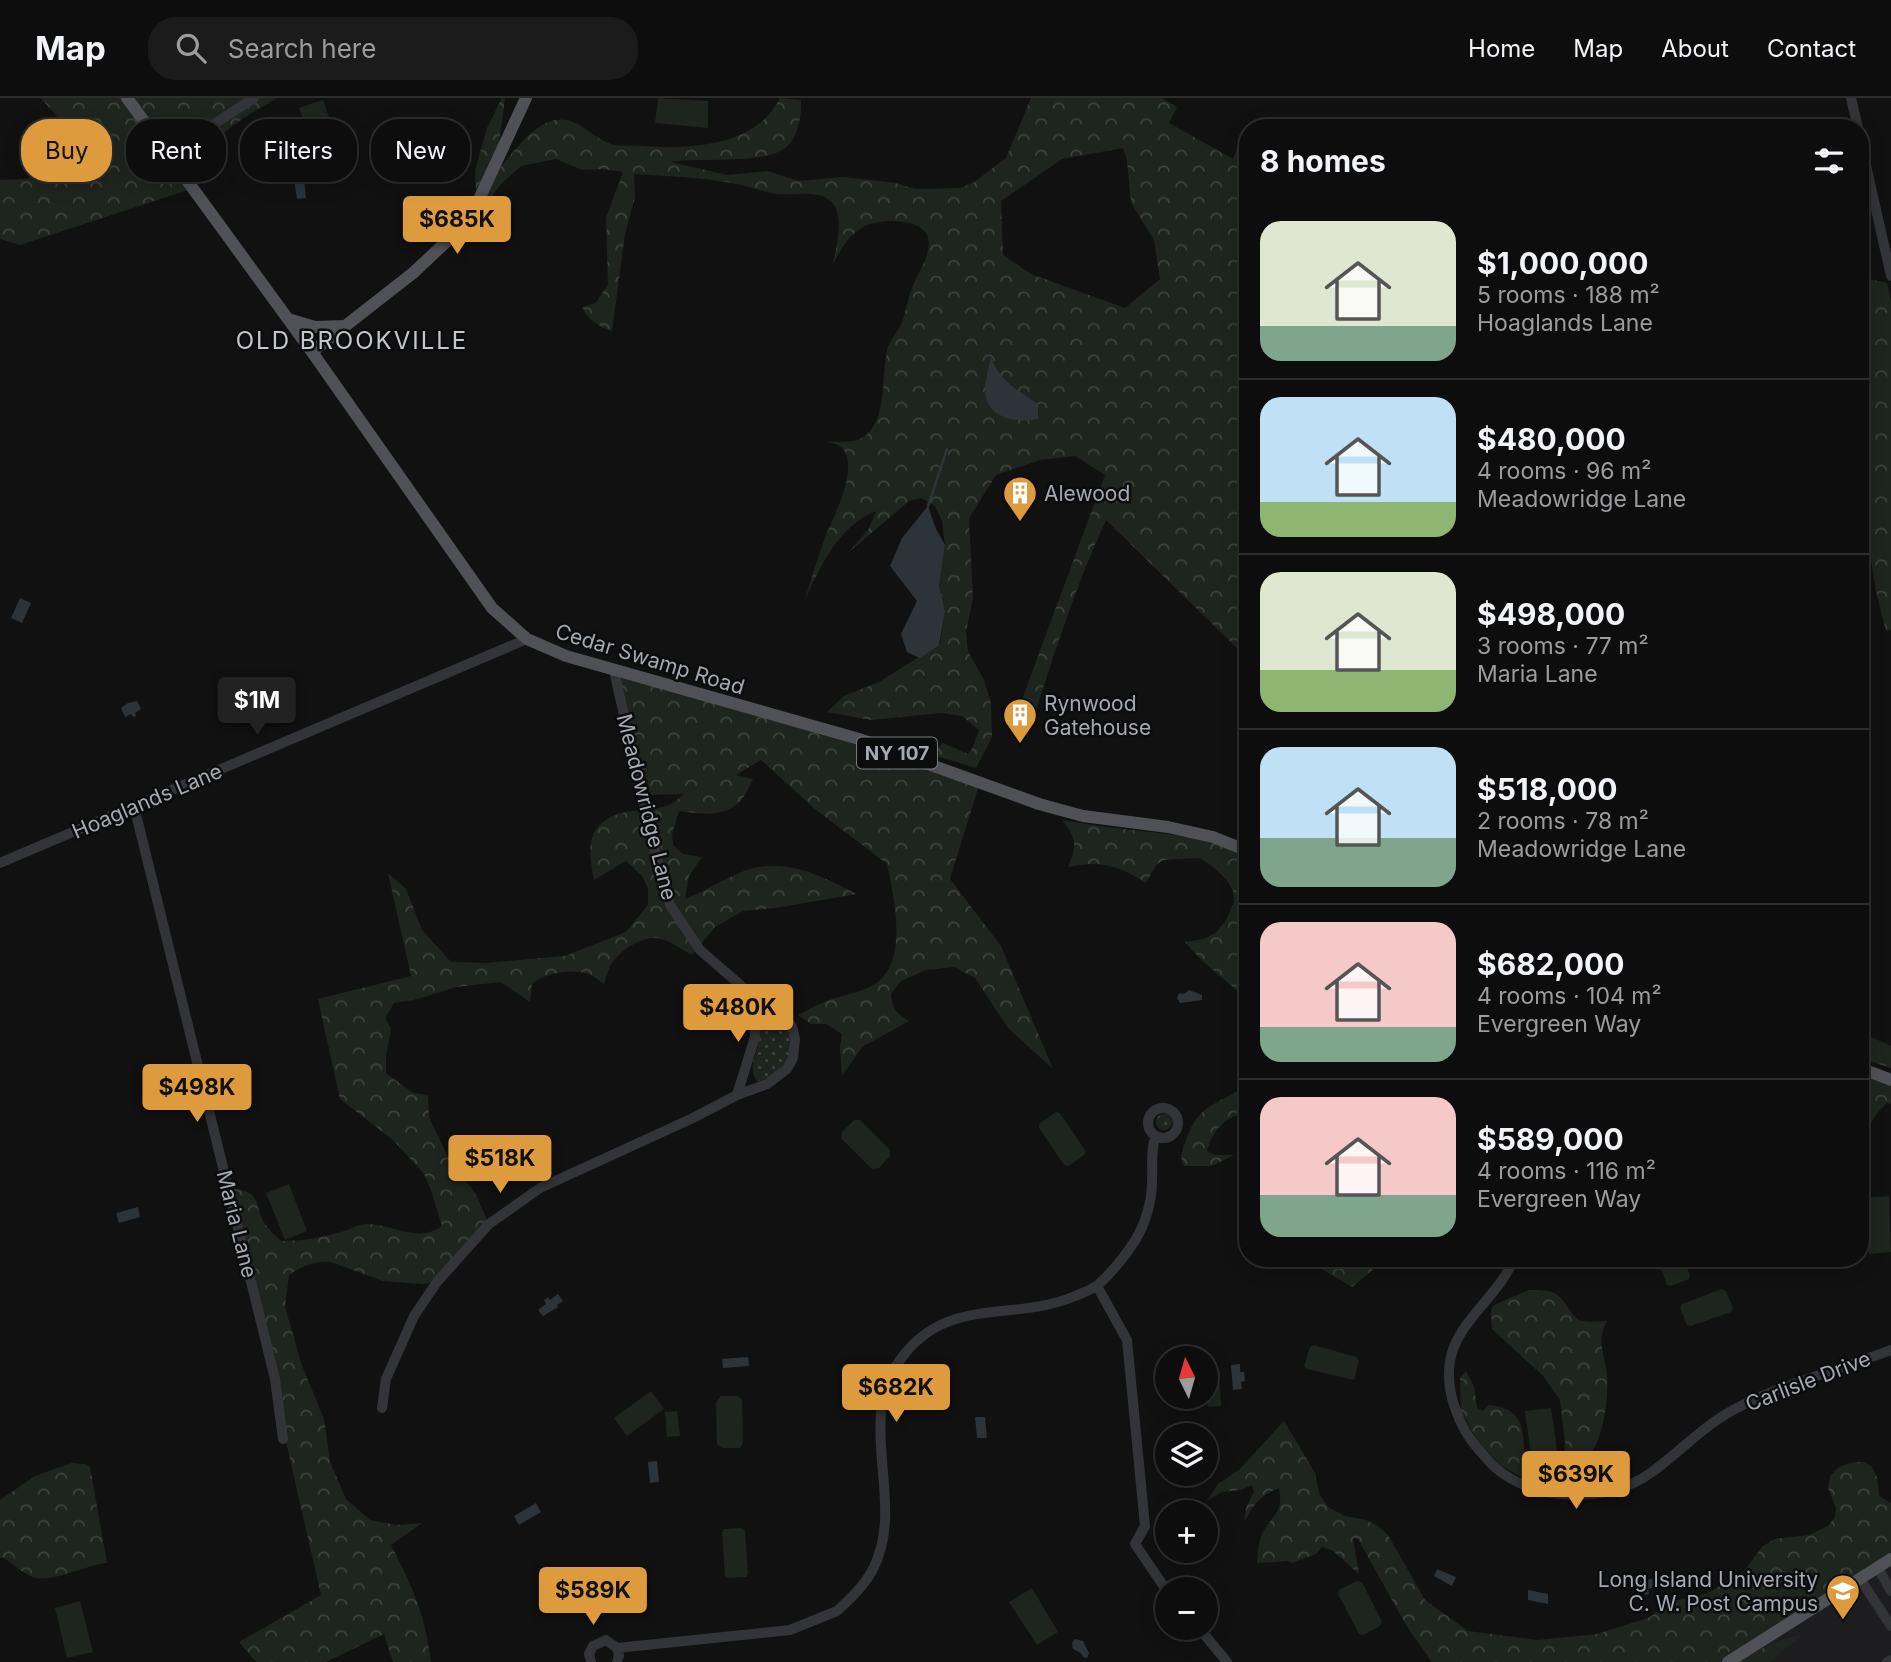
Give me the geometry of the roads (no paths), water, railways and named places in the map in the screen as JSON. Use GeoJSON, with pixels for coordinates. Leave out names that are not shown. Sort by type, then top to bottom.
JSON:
{"type":"FeatureCollection","features":[{"type":"Feature","properties":{"kind":"main road","name":"Cedar Swamp Road"},"geometry":{"type":"LineString","coordinates":[[127,98],[143,119]]}},
{"type":"Feature","properties":{"kind":"main road"},"geometry":{"type":"LineString","coordinates":[[312,352],[414,273],[461,228],[475,208],[526,98]]}},
{"type":"Feature","properties":{"kind":"main road","name":"Cedar Swamp Road"},"geometry":{"type":"LineString","coordinates":[[189,182],[492,608],[527,639],[566,656],[614,671],[859,739],[1039,804],[1083,816],[1168,827],[1213,837],[1239,847]]}},
{"type":"Feature","properties":{"kind":"main road"},"geometry":{"type":"LineString","coordinates":[[288,319],[315,327],[345,326]]}},
{"type":"Feature","properties":{"kind":"main road"},"geometry":{"type":"LineString","coordinates":[[1869,1071],[1891,1080]]}},
{"type":"Feature","properties":{"kind":"main road"},"geometry":{"type":"LineString","coordinates":[[1728,1662],[1891,1559]]}},
{"type":"Feature","properties":{"kind":"street"},"geometry":{"type":"LineString","coordinates":[[222,119],[254,98]]}},
{"type":"Feature","properties":{"kind":"street"},"geometry":{"type":"LineString","coordinates":[[1851,98],[1856,119]]}},
{"type":"Feature","properties":{"kind":"street"},"geometry":{"type":"LineString","coordinates":[[1869,179],[1891,276]]}},
{"type":"Feature","properties":{"kind":"street","name":"Hoaglands Lane"},"geometry":{"type":"LineString","coordinates":[[0,863],[527,639]]}},
{"type":"Feature","properties":{"kind":"street","name":"Meadowridge Lane"},"geometry":{"type":"LineString","coordinates":[[382,1408],[386,1379],[414,1316],[437,1282],[482,1230],[506,1210],[540,1188],[779,1076],[787,1069],[794,1051],[792,1026],[784,1016],[753,996],[701,950],[670,905],[655,852],[614,671]]}},
{"type":"Feature","properties":{"kind":"street","name":"Maria Lane"},"geometry":{"type":"LineString","coordinates":[[134,806],[275,1379],[283,1439]]}},
{"type":"Feature","properties":{"kind":"street"},"geometry":{"type":"LineString","coordinates":[[737,1095],[755,1037],[753,996]]}},
{"type":"Feature","properties":{"kind":"street"},"geometry":{"type":"LineString","coordinates":[[591,1662],[590,1650],[596,1643],[606,1640],[617,1648],[790,1630],[837,1611],[858,1591],[872,1571],[882,1545],[885,1523],[880,1410],[884,1390],[901,1359],[929,1331],[954,1318],[1046,1306],[1097,1286],[1126,1253],[1143,1224],[1152,1192],[1153,1148],[1156,1136]]}},
{"type":"Feature","properties":{"kind":"street","name":"Carlisle Drive"},"geometry":{"type":"LineString","coordinates":[[1510,1267],[1503,1281],[1458,1339],[1450,1359],[1450,1385],[1462,1423],[1475,1446],[1497,1470],[1531,1487],[1553,1493],[1572,1496],[1596,1494],[1626,1486],[1650,1473],[1733,1410],[1759,1397],[1891,1350]]}},
{"type":"Feature","properties":{"kind":"street"},"geometry":{"type":"LineString","coordinates":[[1097,1286],[1127,1340],[1145,1526],[1135,1544],[1157,1577]]}},
{"type":"Feature","properties":{"kind":"street"},"geometry":{"type":"LineString","coordinates":[[1878,1568],[1891,1591]]}},
{"type":"Feature","properties":{"kind":"street"},"geometry":{"type":"LineString","coordinates":[[1860,1579],[1891,1626]]}},
{"type":"Feature","properties":{"kind":"street"},"geometry":{"type":"LineString","coordinates":[[1209,1640],[1227,1662]]}},
{"type":"Feature","properties":{"kind":"street"},"geometry":{"type":"LineString","coordinates":[[617,1648],[617,1662]]}},
{"type":"Feature","properties":{"kind":"waterway"},"geometry":{"type":"LineString","coordinates":[[928,506],[947,449]]}},
{"type":"Feature","properties":{"kind":"place","name":"Alewood"},"geometry":{"type":"Point","coordinates":[1020,523]}},
{"type":"Feature","properties":{"kind":"place","name":"Rynwood Gatehouse"},"geometry":{"type":"Point","coordinates":[1020,745]}},
{"type":"Feature","properties":{"kind":"place","name":"Long Island University C. W. Post Campus"},"geometry":{"type":"Point","coordinates":[1843,1621]}},
{"type":"Feature","properties":{"kind":"district","name":"OLD BROOKVILLE"},"geometry":{"type":"Point","coordinates":[352,340]}}]}
